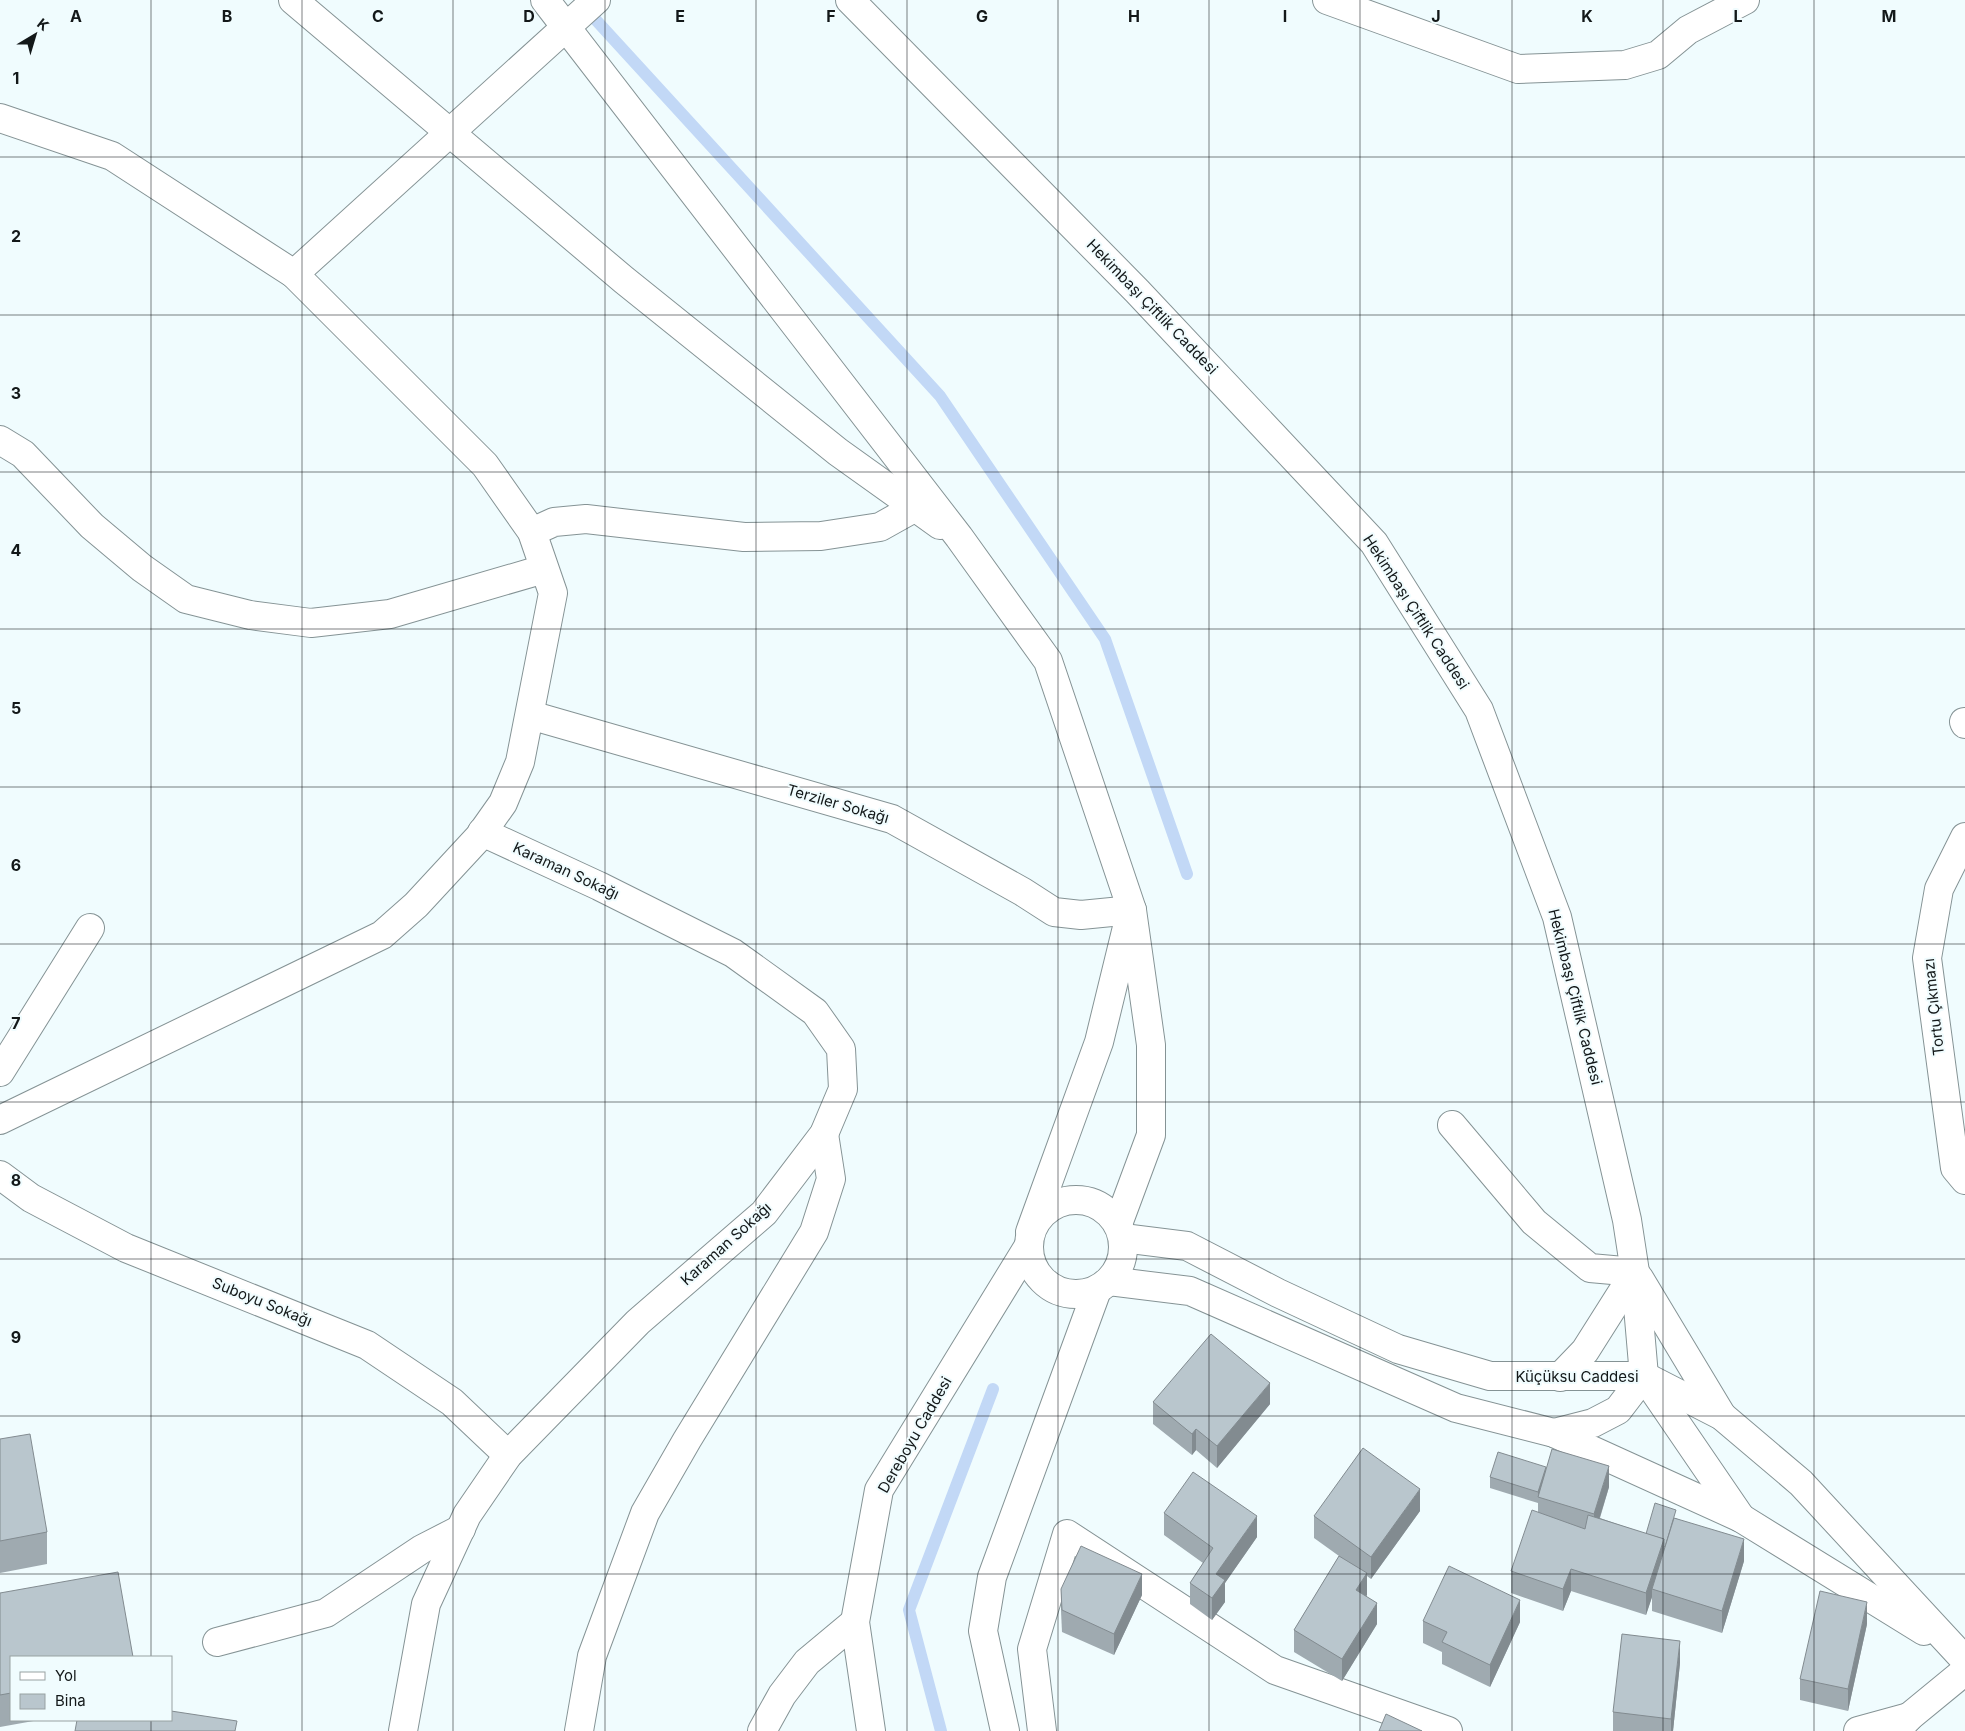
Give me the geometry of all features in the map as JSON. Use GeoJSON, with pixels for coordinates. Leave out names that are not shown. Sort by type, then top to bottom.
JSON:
{"type":"FeatureCollection","features":[{"type":"Feature","properties":{"kind":"street"},"geometry":{"type":"LineString","coordinates":[[294,0],[450,135],[624,280],[838,452],[914,508],[959,537]]}},
{"type":"Feature","properties":{"kind":"street"},"geometry":{"type":"LineString","coordinates":[[545,0],[580,15],[603,78],[959,537],[1048,661],[1132,910],[1151,1045],[1151,1135],[1120,1231]]}},
{"type":"Feature","properties":{"kind":"street","name":"Hekimbaşı Çiftlik Caddesi"},"geometry":{"type":"LineString","coordinates":[[850,0],[1137,291],[1374,543],[1479,710],[1557,917],[1627,1220],[1635,1272],[1644,1376]]}},
{"type":"Feature","properties":{"kind":"street"},"geometry":{"type":"LineString","coordinates":[[1327,0],[1518,69],[1625,65],[1658,55],[1688,30],[1745,0]]}},
{"type":"Feature","properties":{"kind":"street"},"geometry":{"type":"LineString","coordinates":[[294,274],[450,135],[580,15]]}},
{"type":"Feature","properties":{"kind":"street"},"geometry":{"type":"LineString","coordinates":[[0,1120],[382,935],[416,905],[482,832],[504,803],[520,762],[553,593],[532,532],[485,465],[294,274],[112,156],[3,117]]}},
{"type":"Feature","properties":{"kind":"street"},"geometry":{"type":"LineString","coordinates":[[0,440],[23,454],[92,526],[142,568],[186,600],[250,615],[311,623],[390,614],[544,569]]}},
{"type":"Feature","properties":{"kind":"street"},"geometry":{"type":"LineString","coordinates":[[532,532],[554,522],[586,520],[744,537],[812,536],[880,527],[914,508]]}},
{"type":"Feature","properties":{"kind":"street","name":"Terziler Sokağı"},"geometry":{"type":"LineString","coordinates":[[530,715],[892,819],[1023,892],[1054,912],[1081,915],[1132,910]]}},
{"type":"Feature","properties":{"kind":"street","name":"Karaman Sokağı"},"geometry":{"type":"LineString","coordinates":[[403,1731],[426,1604],[467,1515],[508,1455],[638,1322],[764,1213],[824,1134],[843,1089],[841,1049],[815,1012],[733,952],[599,886],[482,832]]}},
{"type":"Feature","properties":{"kind":"street","name":"Tortu Çıkmazı"},"geometry":{"type":"LineString","coordinates":[[1965,837],[1939,890],[1927,958],[1955,1168],[1965,1180]]}},
{"type":"Feature","properties":{"kind":"street"},"geometry":{"type":"LineString","coordinates":[[1132,910],[1099,1042],[1029,1240],[1030,1264],[1039,1277],[1051,1288],[1066,1294],[1082,1294],[1103,1285],[1190,1291],[1456,1408],[1554,1433],[1741,1518],[1961,1660],[1902,1724],[1858,1731]]}},
{"type":"Feature","properties":{"kind":"street"},"geometry":{"type":"LineString","coordinates":[[0,1072],[90,928]]}},
{"type":"Feature","properties":{"kind":"street"},"geometry":{"type":"LineString","coordinates":[[1452,1125],[1534,1222],[1590,1268],[1635,1272]]}},
{"type":"Feature","properties":{"kind":"street"},"geometry":{"type":"LineString","coordinates":[[579,1731],[592,1656],[645,1513],[687,1440],[814,1232],[831,1179],[824,1134]]}},
{"type":"Feature","properties":{"kind":"street","name":"Suboyu Sokağı"},"geometry":{"type":"LineString","coordinates":[[0,1174],[31,1198],[126,1248],[367,1345],[452,1402],[508,1455]]}},
{"type":"Feature","properties":{"kind":"street"},"geometry":{"type":"LineString","coordinates":[[1005,1731],[983,1632],[992,1577],[1103,1285],[1118,1268],[1123,1253],[1120,1231],[1107,1211],[1094,1203],[1080,1199],[1064,1200],[1049,1207],[1037,1218],[1029,1240]]}},
{"type":"Feature","properties":{"kind":"street","name":"Küçüksu Caddesi"},"geometry":{"type":"LineString","coordinates":[[1120,1231],[1187,1246],[1278,1293],[1398,1348],[1490,1376],[1644,1376],[1722,1416],[1801,1483],[1961,1660]]}},
{"type":"Feature","properties":{"kind":"street","name":"Dereboyu Caddesi"},"geometry":{"type":"LineString","coordinates":[[871,1731],[855,1622],[880,1490],[1029,1240]]}},
{"type":"Feature","properties":{"kind":"street"},"geometry":{"type":"LineString","coordinates":[[1560,1377],[1585,1351],[1635,1272]]}},
{"type":"Feature","properties":{"kind":"street"},"geometry":{"type":"LineString","coordinates":[[1635,1272],[1722,1416]]}},
{"type":"Feature","properties":{"kind":"street"},"geometry":{"type":"LineString","coordinates":[[1554,1433],[1593,1423],[1618,1410],[1644,1376],[1741,1518]]}},
{"type":"Feature","properties":{"kind":"street"},"geometry":{"type":"LineString","coordinates":[[217,1642],[326,1613],[422,1549],[461,1529]]}},
{"type":"Feature","properties":{"kind":"street"},"geometry":{"type":"LineString","coordinates":[[1042,1731],[1032,1649],[1067,1534],[1275,1670],[1448,1731]]}},
{"type":"Feature","properties":{"kind":"street"},"geometry":{"type":"LineString","coordinates":[[762,1731],[782,1695],[807,1662],[855,1622]]}},
{"type":"Feature","properties":{"kind":"building"},"geometry":{"type":"Polygon","coordinates":[[[1211,1334],[1270,1383],[1217,1446],[1196,1429],[1192,1434],[1153,1402],[1211,1334]]]}},
{"type":"Feature","properties":{"kind":"building"},"geometry":{"type":"Polygon","coordinates":[[[30,1434],[47,1532],[0,1541],[0,1439],[30,1434]]]}},
{"type":"Feature","properties":{"kind":"building"},"geometry":{"type":"Polygon","coordinates":[[[1363,1448],[1420,1489],[1371,1557],[1314,1516],[1363,1448]]]}},
{"type":"Feature","properties":{"kind":"building"},"geometry":{"type":"Polygon","coordinates":[[[1552,1449],[1609,1466],[1594,1514],[1538,1497],[1552,1449]]]}},
{"type":"Feature","properties":{"kind":"building"},"geometry":{"type":"Polygon","coordinates":[[[1498,1452],[1546,1467],[1538,1492],[1490,1477],[1498,1452]]]}},
{"type":"Feature","properties":{"kind":"building"},"geometry":{"type":"Polygon","coordinates":[[[1193,1472],[1257,1516],[1216,1574],[1225,1580],[1212,1598],[1190,1583],[1213,1548],[1164,1513],[1193,1472]]]}},
{"type":"Feature","properties":{"kind":"building"},"geometry":{"type":"Polygon","coordinates":[[[1655,1503],[1676,1510],[1665,1547],[1664,1539],[1646,1534],[1655,1503]]]}},
{"type":"Feature","properties":{"kind":"building"},"geometry":{"type":"Polygon","coordinates":[[[1532,1510],[1585,1529],[1588,1515],[1664,1539],[1646,1593],[1571,1569],[1563,1589],[1511,1571],[1532,1510]]]}},
{"type":"Feature","properties":{"kind":"building"},"geometry":{"type":"Polygon","coordinates":[[[1674,1518],[1744,1539],[1722,1611],[1652,1589],[1674,1518]]]}},
{"type":"Feature","properties":{"kind":"building"},"geometry":{"type":"Polygon","coordinates":[[[1081,1546],[1142,1574],[1114,1634],[1062,1610],[1061,1589],[1081,1546]]]}},
{"type":"Feature","properties":{"kind":"building"},"geometry":{"type":"Polygon","coordinates":[[[1339,1556],[1367,1573],[1356,1590],[1377,1603],[1342,1659],[1294,1630],[1339,1556]]]}},
{"type":"Feature","properties":{"kind":"building"},"geometry":{"type":"Polygon","coordinates":[[[1449,1566],[1520,1600],[1490,1665],[1442,1642],[1447,1632],[1423,1621],[1449,1566]]]}},
{"type":"Feature","properties":{"kind":"building"},"geometry":{"type":"Polygon","coordinates":[[[118,1572],[133,1656],[10,1656],[10,1693],[0,1695],[0,1593],[118,1572]]]}},
{"type":"Feature","properties":{"kind":"building"},"geometry":{"type":"Polygon","coordinates":[[[1820,1591],[1867,1602],[1848,1689],[1800,1679],[1820,1591]]]}},
{"type":"Feature","properties":{"kind":"building"},"geometry":{"type":"Polygon","coordinates":[[[1622,1634],[1680,1641],[1671,1719],[1613,1712],[1622,1634]]]}},
{"type":"Feature","properties":{"kind":"building"},"geometry":{"type":"Polygon","coordinates":[[[172,1711],[237,1721],[235,1731],[75,1731],[77,1721],[172,1721],[172,1711]]]}},
{"type":"Feature","properties":{"kind":"building"},"geometry":{"type":"Polygon","coordinates":[[[1386,1714],[1422,1731],[1379,1731],[1386,1714]]]}},
{"type":"Feature","properties":{"kind":"waterway"},"geometry":{"type":"LineString","coordinates":[[584,7],[940,396],[1105,639],[1187,874]]}},
{"type":"Feature","properties":{"kind":"waterway"},"geometry":{"type":"LineString","coordinates":[[941,1731],[909,1610],[993,1389]]}}]}
